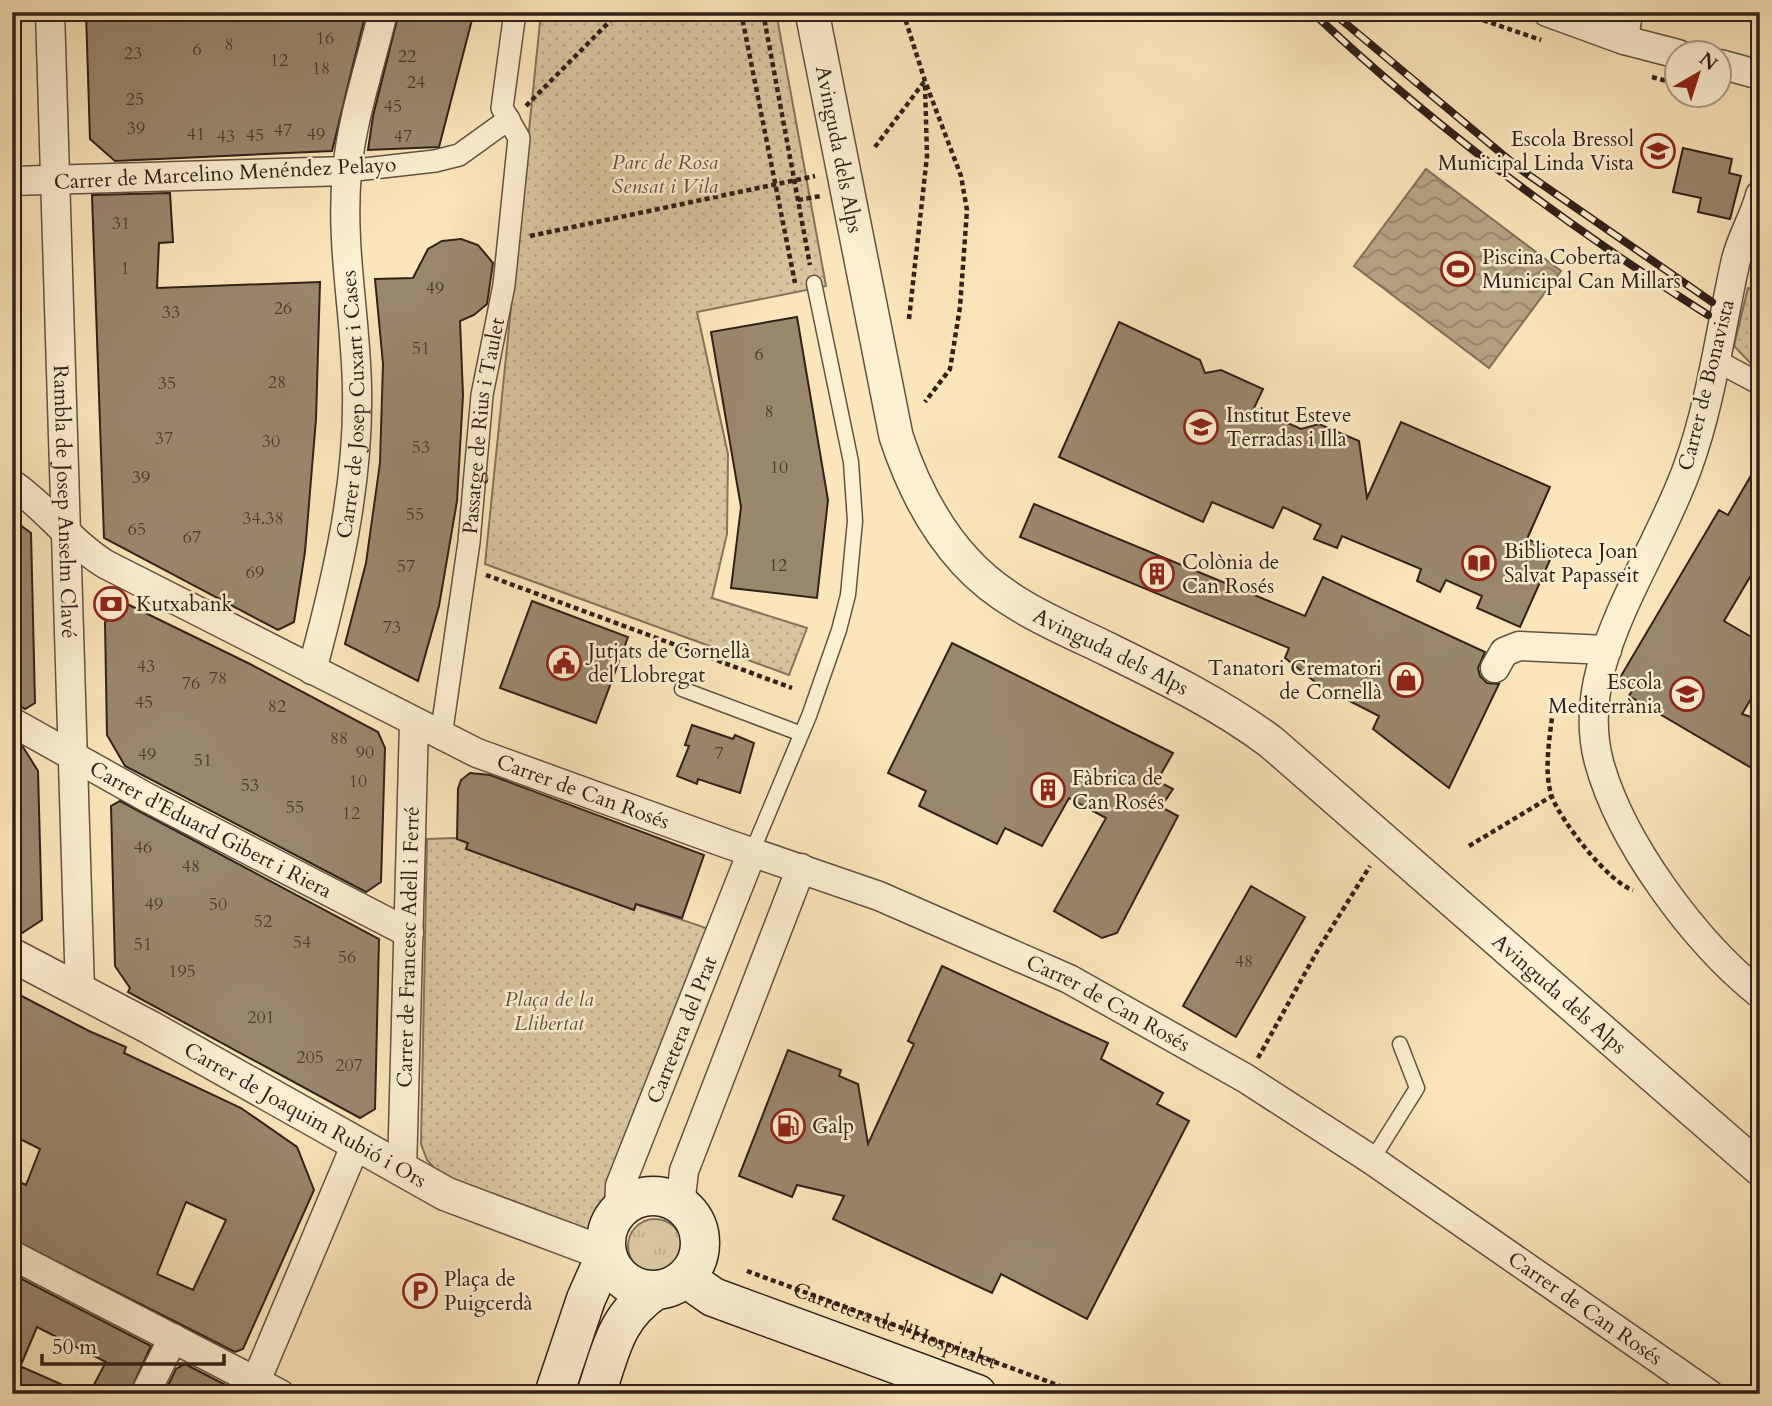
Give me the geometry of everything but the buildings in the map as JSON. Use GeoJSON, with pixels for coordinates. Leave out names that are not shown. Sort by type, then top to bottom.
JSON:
{"type":"FeatureCollection","features":[{"type":"Feature","properties":{"kind":"main road"},"geometry":{"type":"LineString","coordinates":[[554,1394],[586,1299],[606,1254],[607,1232],[620,1209],[630,1200],[654,1194],[680,1205],[691,1214],[700,1243],[697,1260],[671,1284],[639,1301],[621,1323],[596,1394]]}},
{"type":"Feature","properties":{"kind":"main road"},"geometry":{"type":"LineString","coordinates":[[606,1254],[623,1280],[643,1289],[671,1284]]}},
{"type":"Feature","properties":{"kind":"main road","name":"Carretera de l'Hospitalet"},"geometry":{"type":"LineString","coordinates":[[671,1284],[977,1394]]}},
{"type":"Feature","properties":{"kind":"street","name":"Rambla de Josep Anselm Clavé"},"geometry":{"type":"LineString","coordinates":[[50,12],[80,991]]}},
{"type":"Feature","properties":{"kind":"street","name":"Carrer de Josep Cuxart i Cases"},"geometry":{"type":"LineString","coordinates":[[312,670],[345,537],[355,453],[358,390],[347,262],[346,171],[383,12]]}},
{"type":"Feature","properties":{"kind":"street","name":"Passatge de Rius i Taulet"},"geometry":{"type":"LineString","coordinates":[[441,736],[466,567],[482,395],[504,285],[509,240],[519,138],[502,108],[515,12]]}},
{"type":"Feature","properties":{"kind":"street","name":"Avinguda dels Alps"},"geometry":{"type":"LineString","coordinates":[[812,12],[896,436],[916,490],[956,551],[985,580],[1023,608],[1212,701],[1271,742],[1760,1169]]}},
{"type":"Feature","properties":{"kind":"street"},"geometry":{"type":"LineString","coordinates":[[1547,12],[1624,40],[1664,50]]}},
{"type":"Feature","properties":{"kind":"street"},"geometry":{"type":"LineString","coordinates":[[1624,40],[1628,12]]}},
{"type":"Feature","properties":{"kind":"street"},"geometry":{"type":"LineString","coordinates":[[1734,68],[1760,75]]}},
{"type":"Feature","properties":{"kind":"street","name":"Carrer de Marcelino Menéndez Pelayo"},"geometry":{"type":"LineString","coordinates":[[12,181],[346,171],[435,161],[459,155],[509,119]]}},
{"type":"Feature","properties":{"kind":"street","name":"Carrer de Bonavista"},"geometry":{"type":"LineString","coordinates":[[1759,210],[1742,238],[1698,437],[1686,471],[1607,650],[1595,692],[1594,715],[1599,760],[1607,786],[1640,850],[1685,919],[1712,951],[1760,994]]}},
{"type":"Feature","properties":{"kind":"street"},"geometry":{"type":"LineString","coordinates":[[1715,360],[1760,384]]}},
{"type":"Feature","properties":{"kind":"street","name":"Carrer de Can Rosés"},"geometry":{"type":"LineString","coordinates":[[12,484],[39,504],[105,564],[477,753],[879,896],[1069,979],[1245,1078],[1372,1160],[1709,1394]]}},
{"type":"Feature","properties":{"kind":"street"},"geometry":{"type":"LineString","coordinates":[[1496,668],[1504,652],[1519,646],[1607,650]]}},
{"type":"Feature","properties":{"kind":"street","name":"Carrer d'Eduard Gibert i Riera"},"geometry":{"type":"LineString","coordinates":[[12,722],[146,797],[409,933]]}},
{"type":"Feature","properties":{"kind":"street","name":"Carrer de Francesc Adell i Ferré"},"geometry":{"type":"LineString","coordinates":[[402,1171],[414,723]]}},
{"type":"Feature","properties":{"kind":"street","name":"Carretera del Prat"},"geometry":{"type":"LineString","coordinates":[[620,1209],[620,1186],[752,852]]}},
{"type":"Feature","properties":{"kind":"street"},"geometry":{"type":"LineString","coordinates":[[680,1205],[684,1171],[801,868]]}},
{"type":"Feature","properties":{"kind":"street","name":"Carrer de Joaquim Rubió i Ors"},"geometry":{"type":"LineString","coordinates":[[12,955],[446,1194],[606,1254]]}},
{"type":"Feature","properties":{"kind":"street"},"geometry":{"type":"LineString","coordinates":[[12,1255],[268,1387],[356,1144]]}},
{"type":"Feature","properties":{"kind":"street"},"geometry":{"type":"LineString","coordinates":[[145,1394],[173,1338]]}},
{"type":"Feature","properties":{"kind":"lane"},"geometry":{"type":"LineString","coordinates":[[752,852],[799,733],[815,701],[848,595],[855,521],[850,462],[814,283]]}},
{"type":"Feature","properties":{"kind":"lane"},"geometry":{"type":"LineString","coordinates":[[682,689],[799,733]]}},
{"type":"Feature","properties":{"kind":"lane"},"geometry":{"type":"LineString","coordinates":[[1372,1160],[1417,1088],[1400,1044]]}},
{"type":"Feature","properties":{"kind":"path"},"geometry":{"type":"LineString","coordinates":[[509,119],[533,101],[619,12]]}},
{"type":"Feature","properties":{"kind":"path"},"geometry":{"type":"LineString","coordinates":[[741,12],[791,272],[797,290]]}},
{"type":"Feature","properties":{"kind":"path"},"geometry":{"type":"LineString","coordinates":[[763,12],[814,283]]}},
{"type":"Feature","properties":{"kind":"path"},"geometry":{"type":"LineString","coordinates":[[903,12],[925,81],[961,176],[967,210],[960,307],[950,369],[925,402]]}},
{"type":"Feature","properties":{"kind":"path"},"geometry":{"type":"LineString","coordinates":[[876,147],[925,81]]}},
{"type":"Feature","properties":{"kind":"path"},"geometry":{"type":"LineString","coordinates":[[909,319],[927,156],[925,81]]}},
{"type":"Feature","properties":{"kind":"path"},"geometry":{"type":"LineString","coordinates":[[509,240],[815,176]]}},
{"type":"Feature","properties":{"kind":"path"},"geometry":{"type":"LineString","coordinates":[[798,200],[819,196]]}},
{"type":"Feature","properties":{"kind":"path"},"geometry":{"type":"LineString","coordinates":[[466,567],[792,688]]}},
{"type":"Feature","properties":{"kind":"path"},"geometry":{"type":"LineString","coordinates":[[1553,710],[1548,760],[1552,796],[1577,838],[1608,871],[1628,888],[1634,890],[1640,886]]}},
{"type":"Feature","properties":{"kind":"path"},"geometry":{"type":"LineString","coordinates":[[1469,846],[1552,796]]}},
{"type":"Feature","properties":{"kind":"path"},"geometry":{"type":"LineString","coordinates":[[1256,1062],[1319,948],[1367,870]]}},
{"type":"Feature","properties":{"kind":"path","name":"Carretera de l'Hospitalet"},"geometry":{"type":"LineString","coordinates":[[747,1271],[1082,1394]]}},
{"type":"Feature","properties":{"kind":"green space","name":"Parc de Rosa Sensat i Vila"},"geometry":{"type":"Polygon","coordinates":[[[541,12],[776,12],[826,286],[697,312],[728,454],[727,534],[712,598],[807,628],[789,675],[485,564],[541,12]]]}},
{"type":"Feature","properties":{"kind":"green space"},"geometry":{"type":"Polygon","coordinates":[[[1748,288],[1760,290],[1760,373],[1734,346],[1748,288]]]}},
{"type":"Feature","properties":{"kind":"green space","name":"Plaça de la Llibertat"},"geometry":{"type":"Polygon","coordinates":[[[455,838],[468,843],[466,849],[634,910],[636,904],[712,930],[597,1231],[586,1235],[439,1173],[427,1160],[421,1144],[427,839],[455,838]]]}},
{"type":"Feature","properties":{"kind":"green space"},"geometry":{"type":"Polygon","coordinates":[[[660,1219],[670,1223],[678,1231],[682,1246],[678,1261],[670,1269],[650,1273],[640,1269],[632,1261],[628,1241],[632,1231],[640,1223],[660,1219]]]}},
{"type":"Feature","properties":{"kind":"water","name":"Piscina Coberta Municipal Can Millars"},"geometry":{"type":"Polygon","coordinates":[[[1426,169],[1561,271],[1489,368],[1354,266],[1426,169]]]}},
{"type":"Feature","properties":{"kind":"railway"},"geometry":{"type":"LineString","coordinates":[[1312,12],[1405,95],[1502,173],[1604,246],[1708,315]]}},
{"type":"Feature","properties":{"kind":"railway"},"geometry":{"type":"LineString","coordinates":[[1332,12],[1520,169],[1712,302]]}},
{"type":"Feature","properties":{"kind":"place","name":"Escola Bressol Municipal Linda Vista"},"geometry":{"type":"Point","coordinates":[1658,151]}},
{"type":"Feature","properties":{"kind":"place","name":"Piscina Coberta Municipal Can Millars"},"geometry":{"type":"Point","coordinates":[1458,269]}},
{"type":"Feature","properties":{"kind":"place","name":"Institut Esteve Terradas i Illa"},"geometry":{"type":"Point","coordinates":[1201,427]}},
{"type":"Feature","properties":{"kind":"place","name":"Biblioteca Joan Salvat Papasseit"},"geometry":{"type":"Point","coordinates":[1479,563]}},
{"type":"Feature","properties":{"kind":"place","name":"Colònia de Can Rosés"},"geometry":{"type":"Point","coordinates":[1157,574]}},
{"type":"Feature","properties":{"kind":"place","name":"Kutxabank"},"geometry":{"type":"Point","coordinates":[111,604]}},
{"type":"Feature","properties":{"kind":"place","name":"Jutjats de Cornellà del Llobregat"},"geometry":{"type":"Point","coordinates":[564,663]}},
{"type":"Feature","properties":{"kind":"place","name":"Tanatori Crematori de Cornellà"},"geometry":{"type":"Point","coordinates":[1406,680]}},
{"type":"Feature","properties":{"kind":"place","name":"Escola Mediterrània"},"geometry":{"type":"Point","coordinates":[1687,694]}},
{"type":"Feature","properties":{"kind":"place","name":"Fàbrica de Can Rosés"},"geometry":{"type":"Point","coordinates":[1048,790]}},
{"type":"Feature","properties":{"kind":"place","name":"Galp"},"geometry":{"type":"Point","coordinates":[788,1126]}},
{"type":"Feature","properties":{"kind":"place","name":"Plaça de Puigcerdà"},"geometry":{"type":"Point","coordinates":[420,1291]}}]}
